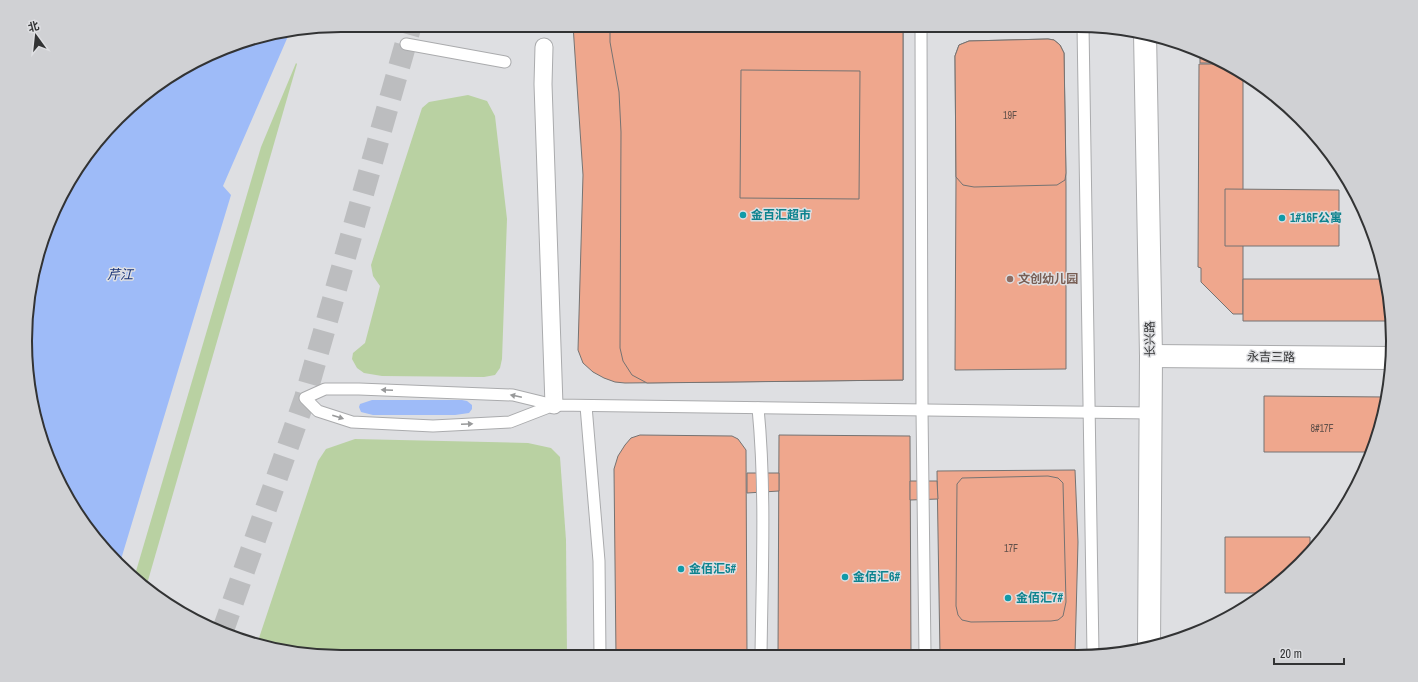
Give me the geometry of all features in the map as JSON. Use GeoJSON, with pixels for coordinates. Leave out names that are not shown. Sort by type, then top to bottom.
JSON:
{"type":"FeatureCollection","features":[{"type":"Feature","properties":{"kind":"street","name":"长兴路"},"geometry":{"type":"LineString","coordinates":[[1145,40],[1151,356],[1149,641]]}},
{"type":"Feature","properties":{"kind":"street"},"geometry":{"type":"LineString","coordinates":[[544,47],[543,84],[554,405]]}},
{"type":"Feature","properties":{"kind":"street","name":"永吉三路"},"geometry":{"type":"LineString","coordinates":[[1151,356],[1385,358]]}},
{"type":"Feature","properties":{"kind":"lane"},"geometry":{"type":"LineString","coordinates":[[921,32],[922,410],[925,650]]}},
{"type":"Feature","properties":{"kind":"lane"},"geometry":{"type":"LineString","coordinates":[[1083,32],[1093,649]]}},
{"type":"Feature","properties":{"kind":"lane"},"geometry":{"type":"LineString","coordinates":[[406,44],[505,62]]}},
{"type":"Feature","properties":{"kind":"lane"},"geometry":{"type":"LineString","coordinates":[[554,405],[510,422],[433,426],[352,422],[318,411],[305,398],[325,389],[359,389],[513,395],[554,405],[586,406],[1151,413]]}},
{"type":"Feature","properties":{"kind":"lane"},"geometry":{"type":"LineString","coordinates":[[586,406],[599,562],[600,650]]}},
{"type":"Feature","properties":{"kind":"lane"},"geometry":{"type":"LineString","coordinates":[[758,408],[761,441],[762,491],[761,650]]}},
{"type":"Feature","properties":{"kind":"green space"},"geometry":{"type":"Polygon","coordinates":[[[296,63],[297,64],[148,582],[136,572],[261,147],[296,63]]]}},
{"type":"Feature","properties":{"kind":"green space"},"geometry":{"type":"Polygon","coordinates":[[[468,95],[487,101],[495,116],[507,219],[502,359],[500,368],[495,375],[484,377],[382,376],[364,373],[357,368],[352,359],[353,353],[365,343],[380,286],[373,276],[371,265],[422,108],[429,102],[468,95]]]}},
{"type":"Feature","properties":{"kind":"green space"},"geometry":{"type":"Polygon","coordinates":[[[355,439],[528,443],[551,448],[560,457],[566,540],[567,650],[341,650],[301,647],[259,638],[318,461],[326,449],[355,439]]]}},
{"type":"Feature","properties":{"kind":"water","name":"芹江"},"geometry":{"type":"Polygon","coordinates":[[[288,37],[223,186],[231,195],[122,558],[96,529],[73,496],[48,440],[38,401],[33,361],[33,321],[38,281],[48,242],[64,204],[84,169],[109,137],[137,109],[169,84],[204,64],[242,48],[288,37]]]}},
{"type":"Feature","properties":{"kind":"water"},"geometry":{"type":"Polygon","coordinates":[[[372,400],[462,400],[467,401],[472,405],[472,409],[469,413],[455,415],[373,415],[361,412],[359,407],[360,404],[372,400]]]}},
{"type":"Feature","properties":{"kind":"building","name":"金百汇超市"},"geometry":{"type":"Polygon","coordinates":[[[573,32],[903,32],[903,380],[625,383],[615,382],[593,372],[583,363],[578,350],[583,175],[573,32]]]}},
{"type":"Feature","properties":{"kind":"building","name":"金百汇超市"},"geometry":{"type":"Polygon","coordinates":[[[610,32],[903,32],[903,380],[647,383],[632,375],[623,361],[620,348],[621,132],[619,92],[610,42],[610,32]]]}},
{"type":"Feature","properties":{"kind":"building"},"geometry":{"type":"Polygon","coordinates":[[[1054,40],[1060,45],[1064,53],[1066,369],[955,370],[955,56],[959,45],[969,41],[1054,40]]]}},
{"type":"Feature","properties":{"kind":"building"},"geometry":{"type":"Polygon","coordinates":[[[1054,40],[1060,45],[1064,53],[1065,180],[1057,185],[974,187],[963,185],[956,177],[955,56],[959,45],[969,41],[1054,40]]]}},
{"type":"Feature","properties":{"kind":"building"},"geometry":{"type":"Polygon","coordinates":[[[1200,58],[1212,63],[1200,63],[1200,58]]]}},
{"type":"Feature","properties":{"kind":"building"},"geometry":{"type":"Polygon","coordinates":[[[1199,64],[1214,64],[1243,80],[1243,314],[1233,314],[1201,282],[1201,268],[1198,267],[1199,64]]]}},
{"type":"Feature","properties":{"kind":"building"},"geometry":{"type":"Polygon","coordinates":[[[741,70],[860,71],[859,199],[740,198],[741,70]]]}},
{"type":"Feature","properties":{"kind":"building","name":"1#16F公寓"},"geometry":{"type":"Polygon","coordinates":[[[1225,189],[1339,190],[1339,246],[1225,246],[1225,189]]]}},
{"type":"Feature","properties":{"kind":"building"},"geometry":{"type":"Polygon","coordinates":[[[1243,279],[1380,279],[1385,321],[1243,321],[1243,279]]]}},
{"type":"Feature","properties":{"kind":"building"},"geometry":{"type":"Polygon","coordinates":[[[1264,396],[1381,397],[1370,440],[1365,452],[1264,452],[1264,396]]]}},
{"type":"Feature","properties":{"kind":"building","name":"金佰汇5#"},"geometry":{"type":"Polygon","coordinates":[[[640,435],[732,436],[738,439],[746,450],[747,650],[616,650],[614,469],[618,456],[631,438],[640,435]]]}},
{"type":"Feature","properties":{"kind":"building","name":"金佰汇6#"},"geometry":{"type":"Polygon","coordinates":[[[779,435],[910,436],[911,650],[778,650],[779,435]]]}},
{"type":"Feature","properties":{"kind":"building","name":"金佰汇7#"},"geometry":{"type":"Polygon","coordinates":[[[1075,470],[1078,542],[1075,650],[940,650],[937,471],[1075,470]]]}},
{"type":"Feature","properties":{"kind":"building"},"geometry":{"type":"Polygon","coordinates":[[[747,473],[779,473],[779,491],[747,493],[747,473]]]}},
{"type":"Feature","properties":{"kind":"building","name":"金佰汇7#"},"geometry":{"type":"Polygon","coordinates":[[[1048,476],[1058,478],[1063,483],[1066,602],[1063,616],[1058,620],[1051,621],[971,622],[962,620],[958,615],[956,606],[957,484],[962,478],[1048,476]]]}},
{"type":"Feature","properties":{"kind":"building"},"geometry":{"type":"Polygon","coordinates":[[[910,481],[937,481],[938,499],[910,500],[910,481]]]}},
{"type":"Feature","properties":{"kind":"building"},"geometry":{"type":"Polygon","coordinates":[[[1225,537],[1310,537],[1309,545],[1281,573],[1256,593],[1225,593],[1225,537]]]}},
{"type":"Feature","properties":{"kind":"tunnel"},"geometry":{"type":"LineString","coordinates":[[224,627],[305,398],[409,32]]}},
{"type":"Feature","properties":{"kind":"place","name":"金百汇超市"},"geometry":{"type":"Point","coordinates":[743,215]}},
{"type":"Feature","properties":{"kind":"place","name":"1#16F公寓"},"geometry":{"type":"Point","coordinates":[1282,218]}},
{"type":"Feature","properties":{"kind":"place","name":"文创幼儿园"},"geometry":{"type":"Point","coordinates":[1010,279]}},
{"type":"Feature","properties":{"kind":"place","name":"金佰汇5#"},"geometry":{"type":"Point","coordinates":[681,569]}},
{"type":"Feature","properties":{"kind":"place","name":"金佰汇6#"},"geometry":{"type":"Point","coordinates":[845,577]}},
{"type":"Feature","properties":{"kind":"place","name":"金佰汇7#"},"geometry":{"type":"Point","coordinates":[1008,598]}}]}
